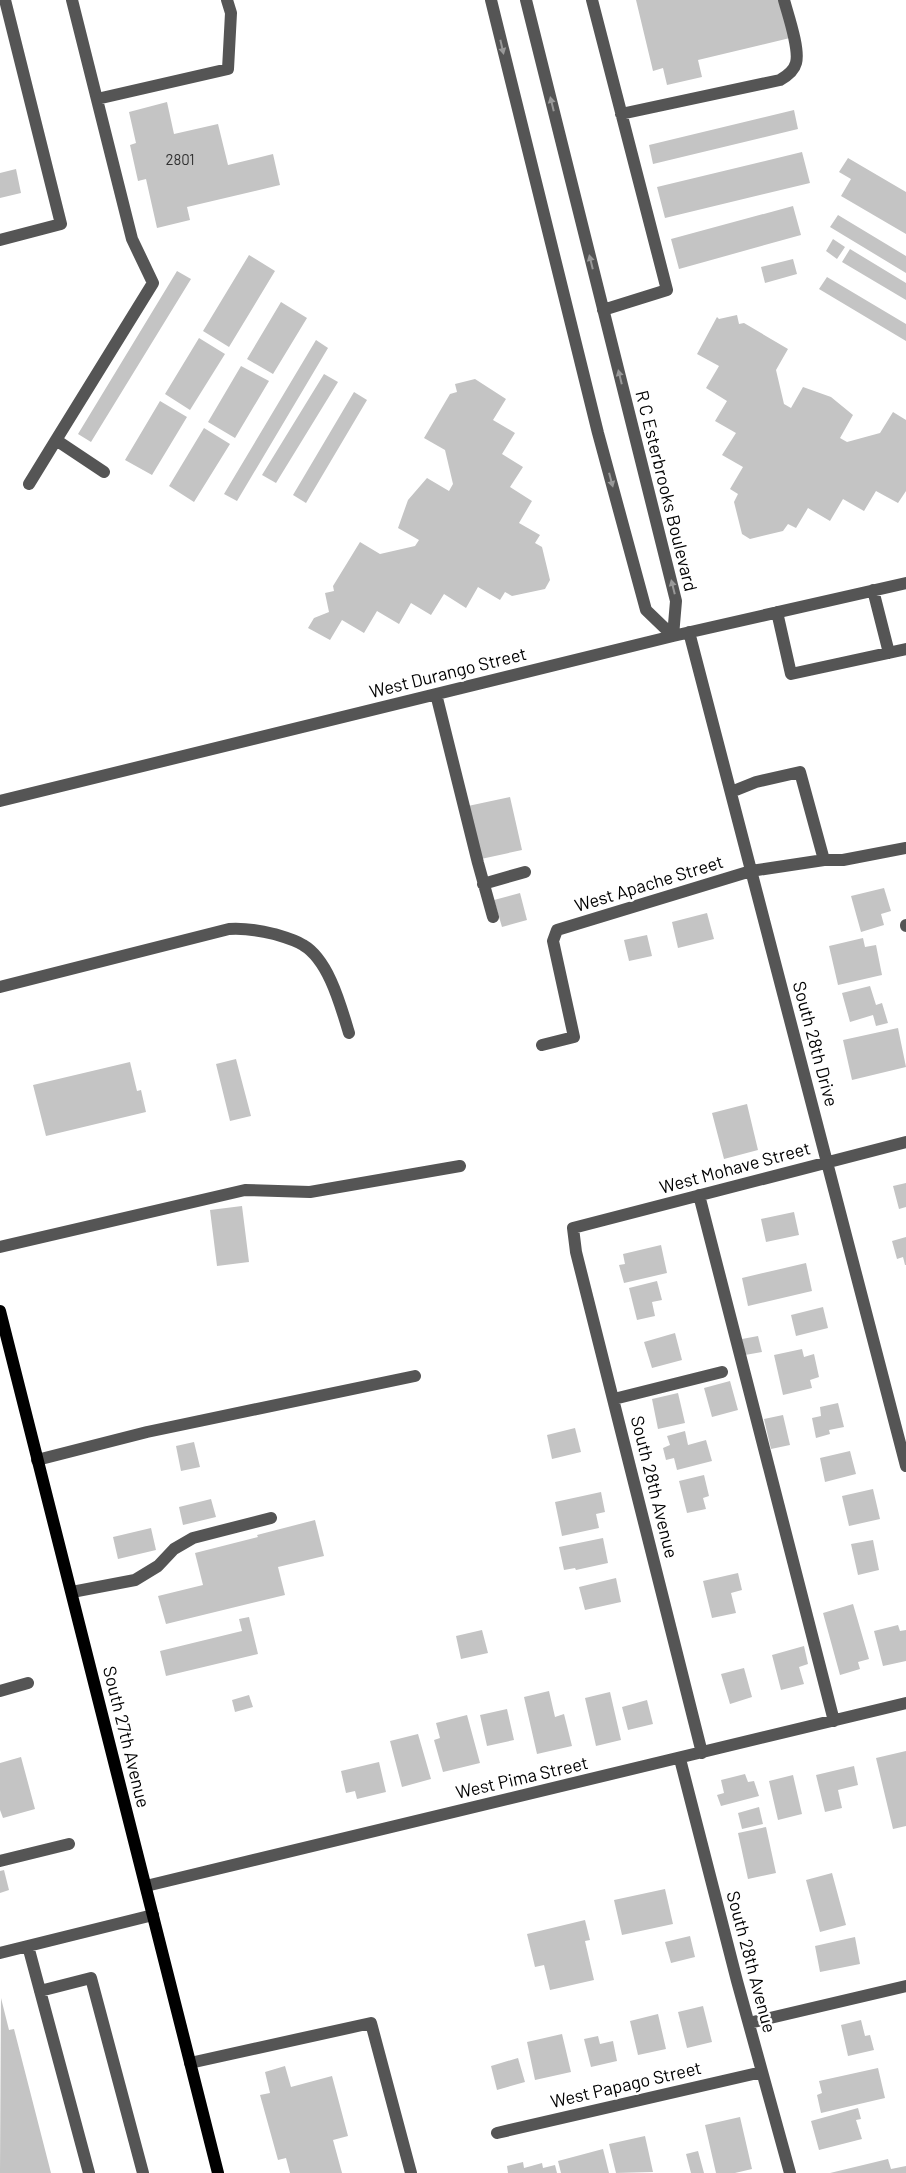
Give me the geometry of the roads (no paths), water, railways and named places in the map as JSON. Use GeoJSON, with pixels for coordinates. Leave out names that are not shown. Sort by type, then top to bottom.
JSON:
{"type":"FeatureCollection","features":[{"type":"Feature","properties":{"kind":"main road","name":"South 27th Avenue"},"geometry":{"type":"LineString","coordinates":[[0,1311],[218,2173]]}},
{"type":"Feature","properties":{"kind":"street"},"geometry":{"type":"LineString","coordinates":[[0,240],[60,224],[5,0]]}},
{"type":"Feature","properties":{"kind":"street"},"geometry":{"type":"LineString","coordinates":[[30,484],[153,283],[132,239],[72,0]]}},
{"type":"Feature","properties":{"kind":"street"},"geometry":{"type":"LineString","coordinates":[[97,99],[228,69],[231,13],[228,0]]}},
{"type":"Feature","properties":{"kind":"street"},"geometry":{"type":"LineString","coordinates":[[491,0],[596,423],[646,610],[673,636]]}},
{"type":"Feature","properties":{"kind":"street","name":"R C Esterbrooks Boulevard"},"geometry":{"type":"LineString","coordinates":[[526,0],[676,601],[673,636]]}},
{"type":"Feature","properties":{"kind":"street"},"geometry":{"type":"LineString","coordinates":[[592,0],[667,290],[603,310]]}},
{"type":"Feature","properties":{"kind":"street"},"geometry":{"type":"LineString","coordinates":[[621,114],[780,80],[790,74],[796,63],[797,52],[784,0]]}},
{"type":"Feature","properties":{"kind":"street"},"geometry":{"type":"LineString","coordinates":[[56,440],[104,472]]}},
{"type":"Feature","properties":{"kind":"street","name":"West Durango Street"},"geometry":{"type":"LineString","coordinates":[[0,801],[689,632],[906,582]]}},
{"type":"Feature","properties":{"kind":"street"},"geometry":{"type":"LineString","coordinates":[[874,590],[889,653]]}},
{"type":"Feature","properties":{"kind":"street"},"geometry":{"type":"LineString","coordinates":[[777,612],[791,674],[906,649]]}},
{"type":"Feature","properties":{"kind":"street","name":"South 28th Drive"},"geometry":{"type":"LineString","coordinates":[[689,632],[906,1466]]}},
{"type":"Feature","properties":{"kind":"street"},"geometry":{"type":"LineString","coordinates":[[436,694],[483,884],[493,917]]}},
{"type":"Feature","properties":{"kind":"street"},"geometry":{"type":"LineString","coordinates":[[731,792],[756,782],[800,772],[824,860]]}},
{"type":"Feature","properties":{"kind":"street","name":"West Apache Street"},"geometry":{"type":"LineString","coordinates":[[542,1045],[574,1036],[553,940],[557,930],[751,872],[824,860],[843,860],[906,848]]}},
{"type":"Feature","properties":{"kind":"street"},"geometry":{"type":"LineString","coordinates":[[483,884],[525,872]]}},
{"type":"Feature","properties":{"kind":"street"},"geometry":{"type":"LineString","coordinates":[[0,987],[229,929],[246,928],[284,937],[305,946],[319,961],[330,980],[338,997],[349,1033]]}},
{"type":"Feature","properties":{"kind":"street","name":"West Mohave Street"},"geometry":{"type":"LineString","coordinates":[[573,1228],[906,1142]]}},
{"type":"Feature","properties":{"kind":"street"},"geometry":{"type":"LineString","coordinates":[[0,1247],[245,1190],[310,1192],[460,1166]]}},
{"type":"Feature","properties":{"kind":"street"},"geometry":{"type":"LineString","coordinates":[[699,1195],[834,1721]]}},
{"type":"Feature","properties":{"kind":"street","name":"South 28th Avenue"},"geometry":{"type":"LineString","coordinates":[[573,1228],[576,1252],[702,1753]]}},
{"type":"Feature","properties":{"kind":"street"},"geometry":{"type":"LineString","coordinates":[[614,1399],[722,1372]]}},
{"type":"Feature","properties":{"kind":"street"},"geometry":{"type":"LineString","coordinates":[[37,1460],[157,1430],[415,1376]]}},
{"type":"Feature","properties":{"kind":"street"},"geometry":{"type":"LineString","coordinates":[[72,1592],[135,1580],[158,1566],[174,1549],[193,1538],[271,1518]]}},
{"type":"Feature","properties":{"kind":"street"},"geometry":{"type":"LineString","coordinates":[[0,1691],[28,1684]]}},
{"type":"Feature","properties":{"kind":"street","name":"West Pima Street"},"geometry":{"type":"LineString","coordinates":[[146,1886],[906,1704]]}},
{"type":"Feature","properties":{"kind":"street","name":"South 28th Avenue"},"geometry":{"type":"LineString","coordinates":[[680,1758],[790,2173]]}},
{"type":"Feature","properties":{"kind":"street"},"geometry":{"type":"LineString","coordinates":[[0,1861],[68,1844]]}},
{"type":"Feature","properties":{"kind":"street"},"geometry":{"type":"LineString","coordinates":[[0,1953],[153,1915]]}},
{"type":"Feature","properties":{"kind":"street"},"geometry":{"type":"LineString","coordinates":[[28,1946],[89,2173]]}},
{"type":"Feature","properties":{"kind":"street"},"geometry":{"type":"LineString","coordinates":[[40,1992],[91,1978],[143,2173]]}},
{"type":"Feature","properties":{"kind":"street"},"geometry":{"type":"LineString","coordinates":[[749,2023],[906,1986]]}},
{"type":"Feature","properties":{"kind":"street"},"geometry":{"type":"LineString","coordinates":[[190,2063],[371,2022],[411,2173]]}},
{"type":"Feature","properties":{"kind":"street","name":"West Papago Street"},"geometry":{"type":"LineString","coordinates":[[497,2133],[762,2072]]}}]}
